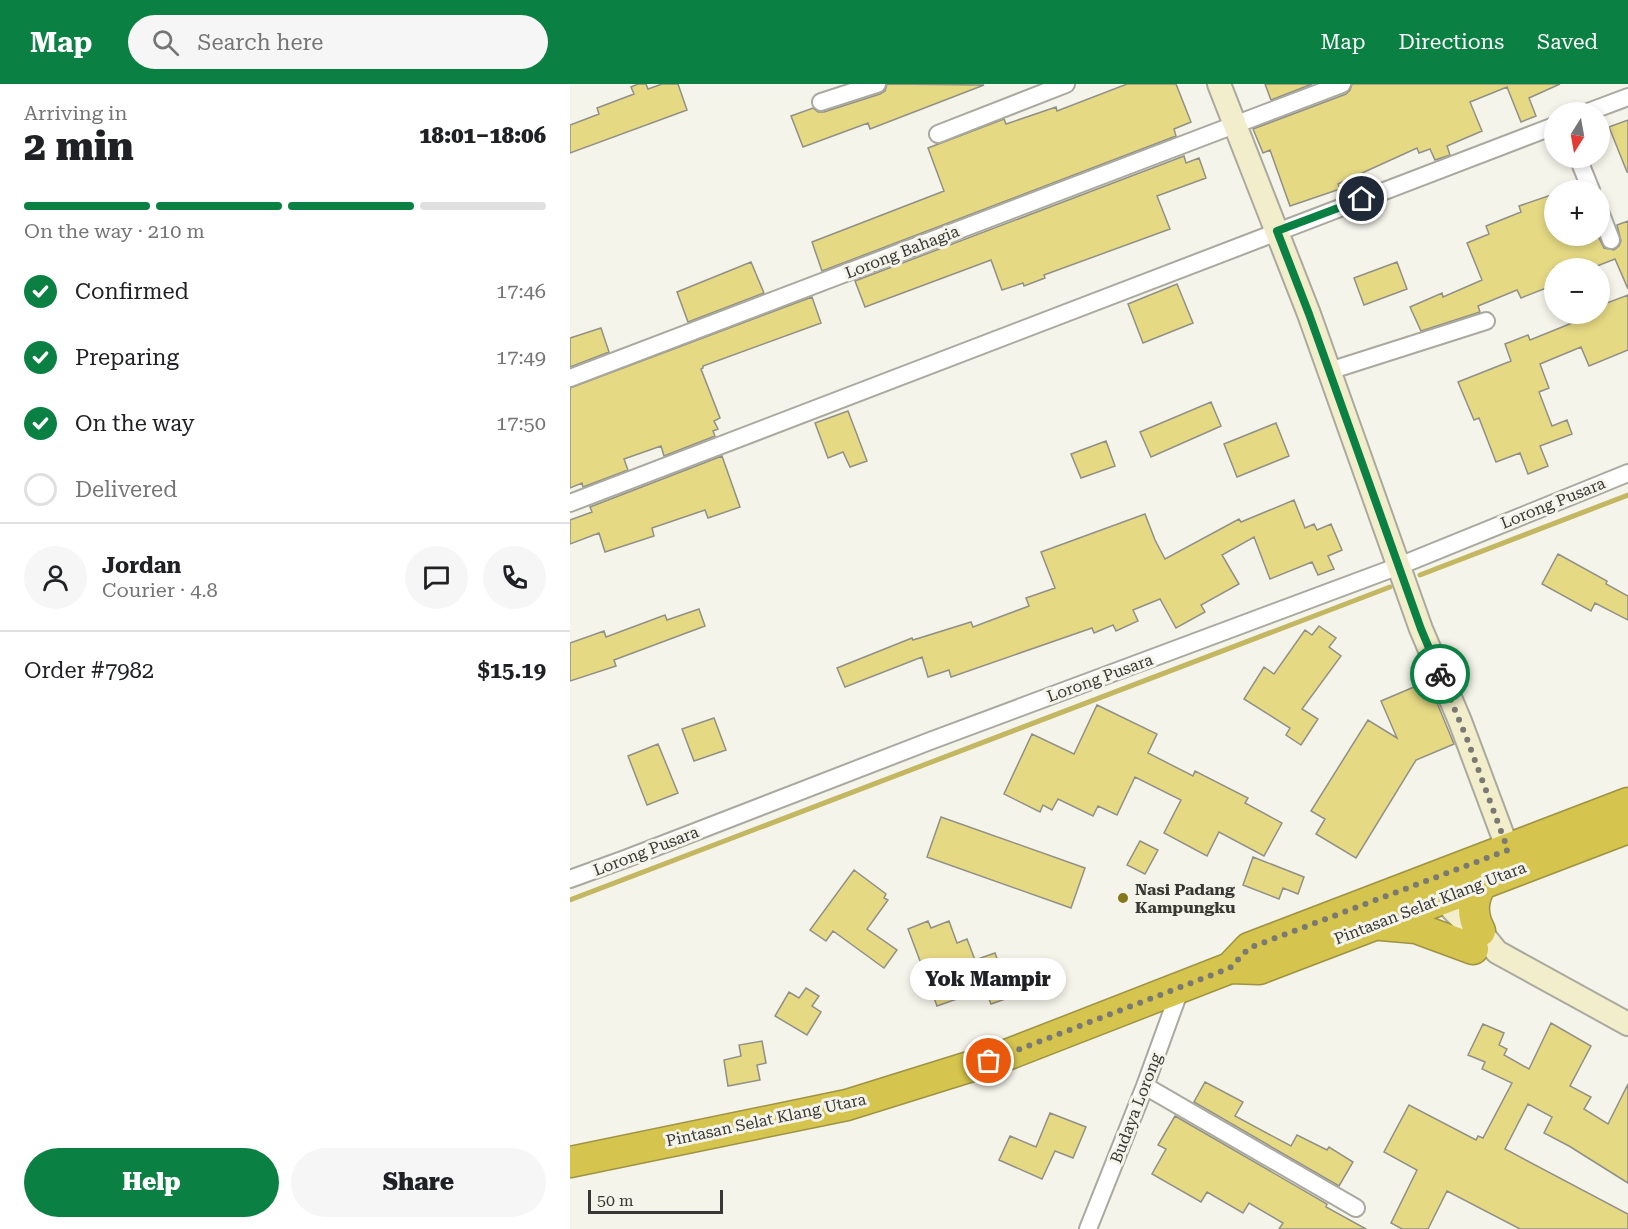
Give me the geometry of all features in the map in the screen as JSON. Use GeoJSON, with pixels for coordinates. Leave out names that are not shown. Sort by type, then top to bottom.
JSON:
{"type":"FeatureCollection","features":[{"type":"Feature","properties":{"kind":"highway","name":"Pintasan Selat Klang Utara"},"geometry":{"type":"LineString","coordinates":[[1230,968],[1249,948],[1434,890],[1512,860],[1628,804]]}},
{"type":"Feature","properties":{"kind":"highway","name":"Pintasan Selat Klang Utara"},"geometry":{"type":"LineString","coordinates":[[570,1162],[847,1105],[1004,1056],[1230,968],[1259,969],[1376,924],[1434,890],[1482,883],[1512,860],[1628,828]]}},
{"type":"Feature","properties":{"kind":"highway"},"geometry":{"type":"LineString","coordinates":[[1482,883],[1473,905],[1483,944]]}},
{"type":"Feature","properties":{"kind":"highway"},"geometry":{"type":"LineString","coordinates":[[1376,924],[1416,928],[1483,944]]}},
{"type":"Feature","properties":{"kind":"street"},"geometry":{"type":"LineString","coordinates":[[821,102],[877,84]]}},
{"type":"Feature","properties":{"kind":"street"},"geometry":{"type":"LineString","coordinates":[[938,134],[1066,84]]}},
{"type":"Feature","properties":{"kind":"street"},"geometry":{"type":"LineString","coordinates":[[1219,84],[1329,370],[1421,629],[1460,721],[1512,860]]}},
{"type":"Feature","properties":{"kind":"street","name":"Lorong Bahagia"},"geometry":{"type":"LineString","coordinates":[[570,378],[1342,84]]}},
{"type":"Feature","properties":{"kind":"street"},"geometry":{"type":"LineString","coordinates":[[1610,104],[1628,97]]}},
{"type":"Feature","properties":{"kind":"street"},"geometry":{"type":"LineString","coordinates":[[570,503],[1544,130]]}},
{"type":"Feature","properties":{"kind":"street"},"geometry":{"type":"LineString","coordinates":[[1329,370],[1486,321]]}},
{"type":"Feature","properties":{"kind":"street","name":"Lorong Pusara"},"geometry":{"type":"LineString","coordinates":[[570,879],[1399,566],[1628,473]]}},
{"type":"Feature","properties":{"kind":"street"},"geometry":{"type":"LineString","coordinates":[[1434,890],[1436,916],[1447,930],[1483,944],[1628,1024]]}},
{"type":"Feature","properties":{"kind":"street","name":"Budaya Lorong"},"geometry":{"type":"LineString","coordinates":[[1088,1229],[1145,1086],[1181,987]]}},
{"type":"Feature","properties":{"kind":"street"},"geometry":{"type":"LineString","coordinates":[[1145,1086],[1356,1208]]}},
{"type":"Feature","properties":{"kind":"building"},"geometry":{"type":"Polygon","coordinates":[[[646,84],[648,89],[662,84],[678,84],[687,110],[570,153],[570,125],[599,114],[597,108],[634,94],[631,87],[646,84]]]}},
{"type":"Feature","properties":{"kind":"building"},"geometry":{"type":"Polygon","coordinates":[[[887,84],[984,85],[870,129],[868,123],[803,147],[791,116],[813,108],[818,112],[824,112],[880,94],[885,91],[887,84]]]}},
{"type":"Feature","properties":{"kind":"building"},"geometry":{"type":"Polygon","coordinates":[[[1127,84],[1176,84],[1191,122],[1174,129],[1176,136],[822,271],[812,242],[944,191],[928,148],[1004,119],[1006,124],[1056,107],[1057,111],[1127,84]]]}},
{"type":"Feature","properties":{"kind":"building"},"geometry":{"type":"Polygon","coordinates":[[[1265,84],[1312,84],[1271,100],[1265,84]]]}},
{"type":"Feature","properties":{"kind":"building"},"geometry":{"type":"Polygon","coordinates":[[[1352,84],[1560,84],[1529,98],[1536,116],[1521,122],[1507,87],[1470,102],[1482,131],[1447,146],[1450,155],[1435,160],[1430,149],[1419,153],[1417,148],[1338,184],[1340,189],[1290,206],[1270,150],[1263,153],[1253,129],[1346,94],[1352,84]]]}},
{"type":"Feature","properties":{"kind":"building"},"geometry":{"type":"Polygon","coordinates":[[[1628,120],[1628,172],[1610,130],[1610,127],[1628,120]]]}},
{"type":"Feature","properties":{"kind":"building"},"geometry":{"type":"Polygon","coordinates":[[[1184,156],[1186,163],[1199,158],[1206,178],[1157,196],[1170,229],[1044,275],[1045,278],[1024,286],[1023,283],[1002,290],[991,260],[865,307],[855,281],[1184,156]]]}},
{"type":"Feature","properties":{"kind":"building"},"geometry":{"type":"Polygon","coordinates":[[[1544,197],[1544,246],[1603,246],[1614,250],[1621,241],[1617,225],[1628,221],[1628,289],[1615,259],[1610,261],[1610,258],[1544,258],[1544,289],[1521,298],[1517,290],[1478,306],[1480,312],[1421,331],[1410,307],[1442,293],[1443,297],[1482,280],[1467,243],[1489,234],[1486,226],[1521,212],[1519,206],[1544,197]]]}},
{"type":"Feature","properties":{"kind":"building"},"geometry":{"type":"Polygon","coordinates":[[[751,262],[764,293],[688,322],[677,292],[751,262]]]}},
{"type":"Feature","properties":{"kind":"building"},"geometry":{"type":"Polygon","coordinates":[[[1397,262],[1407,289],[1364,305],[1354,278],[1397,262]]]}},
{"type":"Feature","properties":{"kind":"building"},"geometry":{"type":"Polygon","coordinates":[[[1177,284],[1193,323],[1143,343],[1128,304],[1177,284]]]}},
{"type":"Feature","properties":{"kind":"building"},"geometry":{"type":"Polygon","coordinates":[[[1628,295],[1628,350],[1589,366],[1581,347],[1540,364],[1549,388],[1539,392],[1552,426],[1567,420],[1572,434],[1540,446],[1548,466],[1528,474],[1520,453],[1496,462],[1479,418],[1474,420],[1458,382],[1511,361],[1505,344],[1528,335],[1530,340],[1570,324],[1610,324],[1610,302],[1628,295]]]}},
{"type":"Feature","properties":{"kind":"building"},"geometry":{"type":"Polygon","coordinates":[[[812,297],[821,323],[703,366],[701,369],[720,418],[714,421],[718,429],[713,431],[715,436],[664,456],[661,446],[624,459],[628,470],[583,487],[582,483],[570,488],[570,388],[812,297]]]}},
{"type":"Feature","properties":{"kind":"building"},"geometry":{"type":"Polygon","coordinates":[[[601,328],[609,352],[570,367],[570,338],[601,328]]]}},
{"type":"Feature","properties":{"kind":"building"},"geometry":{"type":"Polygon","coordinates":[[[1211,402],[1221,426],[1151,457],[1140,432],[1211,402]]]}},
{"type":"Feature","properties":{"kind":"building"},"geometry":{"type":"Polygon","coordinates":[[[848,411],[867,461],[850,467],[843,452],[828,458],[815,423],[848,411]]]}},
{"type":"Feature","properties":{"kind":"building"},"geometry":{"type":"Polygon","coordinates":[[[1276,423],[1289,456],[1237,477],[1224,444],[1276,423]]]}},
{"type":"Feature","properties":{"kind":"building"},"geometry":{"type":"Polygon","coordinates":[[[1106,441],[1115,466],[1081,478],[1071,454],[1106,441]]]}},
{"type":"Feature","properties":{"kind":"building"},"geometry":{"type":"Polygon","coordinates":[[[722,456],[740,507],[708,518],[705,510],[652,528],[654,536],[605,552],[599,533],[570,544],[570,520],[592,512],[590,507],[722,456]]]}},
{"type":"Feature","properties":{"kind":"building"},"geometry":{"type":"Polygon","coordinates":[[[1294,500],[1305,528],[1314,524],[1317,530],[1331,524],[1342,550],[1328,556],[1334,569],[1318,575],[1312,562],[1270,579],[1254,537],[1222,555],[1239,584],[1201,605],[1205,612],[1176,628],[1160,599],[1133,610],[1138,621],[1116,631],[1113,625],[1094,633],[1092,628],[951,677],[949,670],[928,677],[922,657],[845,687],[837,668],[912,638],[913,640],[971,622],[973,627],[1029,606],[1026,598],[1055,588],[1041,552],[1145,514],[1165,559],[1239,519],[1241,522],[1294,500]]]}},
{"type":"Feature","properties":{"kind":"building"},"geometry":{"type":"Polygon","coordinates":[[[1558,554],[1607,581],[1606,584],[1628,596],[1628,620],[1595,603],[1591,611],[1542,584],[1558,554]]]}},
{"type":"Feature","properties":{"kind":"building"},"geometry":{"type":"Polygon","coordinates":[[[699,609],[705,626],[614,660],[616,666],[570,681],[570,643],[604,631],[606,637],[665,615],[667,620],[699,609]]]}},
{"type":"Feature","properties":{"kind":"building"},"geometry":{"type":"Polygon","coordinates":[[[1319,626],[1336,638],[1329,647],[1341,656],[1302,709],[1318,719],[1301,745],[1286,735],[1290,728],[1244,699],[1264,667],[1274,674],[1305,630],[1312,635],[1319,626]]]}},
{"type":"Feature","properties":{"kind":"building"},"geometry":{"type":"Polygon","coordinates":[[[1428,681],[1454,744],[1416,760],[1356,858],[1316,834],[1325,819],[1311,811],[1368,720],[1397,738],[1381,701],[1428,681]]]}},
{"type":"Feature","properties":{"kind":"building"},"geometry":{"type":"Polygon","coordinates":[[[1097,705],[1157,734],[1148,753],[1193,776],[1195,771],[1248,798],[1245,803],[1282,823],[1264,856],[1219,832],[1207,856],[1164,833],[1181,800],[1135,777],[1117,815],[1098,806],[1093,816],[1058,799],[1052,810],[1043,805],[1040,812],[1004,794],[1032,734],[1074,754],[1097,705]]]}},
{"type":"Feature","properties":{"kind":"building"},"geometry":{"type":"Polygon","coordinates":[[[714,718],[726,750],[694,761],[682,729],[714,718]]]}},
{"type":"Feature","properties":{"kind":"building"},"geometry":{"type":"Polygon","coordinates":[[[658,744],[678,793],[647,805],[628,756],[658,744]]]}},
{"type":"Feature","properties":{"kind":"building"},"geometry":{"type":"Polygon","coordinates":[[[941,817],[1085,868],[1071,908],[927,857],[941,817]]]}},
{"type":"Feature","properties":{"kind":"building"},"geometry":{"type":"Polygon","coordinates":[[[1140,841],[1158,850],[1145,874],[1127,865],[1140,841]]]}},
{"type":"Feature","properties":{"kind":"building"},"geometry":{"type":"Polygon","coordinates":[[[1253,857],[1304,877],[1298,894],[1283,888],[1279,899],[1243,885],[1253,857]]]}},
{"type":"Feature","properties":{"kind":"building"},"geometry":{"type":"Polygon","coordinates":[[[854,870],[886,894],[884,898],[888,900],[867,929],[897,950],[884,968],[833,931],[826,941],[810,930],[854,870]]]}},
{"type":"Feature","properties":{"kind":"building"},"geometry":{"type":"Polygon","coordinates":[[[928,921],[931,928],[949,921],[957,943],[967,939],[975,960],[995,953],[1011,997],[991,1004],[985,989],[937,1006],[908,929],[928,921]]]}},
{"type":"Feature","properties":{"kind":"building"},"geometry":{"type":"Polygon","coordinates":[[[806,988],[819,996],[812,1006],[821,1012],[807,1035],[775,1016],[789,992],[799,998],[806,988]]]}},
{"type":"Feature","properties":{"kind":"building"},"geometry":{"type":"Polygon","coordinates":[[[1551,1023],[1591,1046],[1570,1086],[1591,1097],[1584,1109],[1608,1124],[1628,1084],[1628,1183],[1544,1133],[1552,1117],[1528,1104],[1505,1149],[1628,1214],[1628,1229],[1520,1229],[1447,1191],[1428,1229],[1402,1229],[1391,1223],[1417,1170],[1384,1152],[1409,1105],[1476,1140],[1478,1136],[1483,1138],[1512,1083],[1482,1069],[1485,1062],[1468,1055],[1483,1024],[1504,1033],[1499,1045],[1507,1049],[1504,1055],[1529,1069],[1551,1023]]]}},
{"type":"Feature","properties":{"kind":"building"},"geometry":{"type":"Polygon","coordinates":[[[762,1041],[766,1063],[757,1065],[760,1080],[728,1086],[724,1060],[741,1056],[739,1045],[762,1041]]]}},
{"type":"Feature","properties":{"kind":"building"},"geometry":{"type":"Polygon","coordinates":[[[1205,1082],[1243,1102],[1235,1116],[1291,1146],[1297,1135],[1327,1150],[1329,1147],[1353,1162],[1339,1186],[1194,1102],[1205,1082]]]}},
{"type":"Feature","properties":{"kind":"building"},"geometry":{"type":"Polygon","coordinates":[[[1050,1113],[1086,1127],[1073,1158],[1055,1151],[1042,1179],[999,1160],[1010,1136],[1036,1147],[1050,1113]]]}},
{"type":"Feature","properties":{"kind":"building"},"geometry":{"type":"Polygon","coordinates":[[[1175,1116],[1366,1229],[1279,1229],[1283,1223],[1249,1203],[1243,1213],[1207,1192],[1201,1202],[1152,1174],[1166,1149],[1158,1145],[1175,1116]]]}},
{"type":"Feature","properties":{"kind":"waterway"},"geometry":{"type":"LineString","coordinates":[[1420,575],[1628,495]]}},
{"type":"Feature","properties":{"kind":"waterway"},"geometry":{"type":"LineString","coordinates":[[570,900],[1390,587]]}},
{"type":"Feature","properties":{"kind":"way so far"},"geometry":{"type":"LineString","coordinates":[[989,1061],[1230,968],[1249,948],[1508,850],[1440,674]]}},
{"type":"Feature","properties":{"kind":"place","name":"Nasi Padang Kampungku"},"geometry":{"type":"Point","coordinates":[1123,898]}},
{"type":"Feature","properties":{"kind":"place","name":"Yok Mampir"},"geometry":{"type":"Point","coordinates":[989,1061]}},
{"type":"Feature","properties":{"kind":"route"},"geometry":{"type":"LineString","coordinates":[[1362,199],[1277,231],[1309,314],[1421,629],[1440,674]]}}]}
